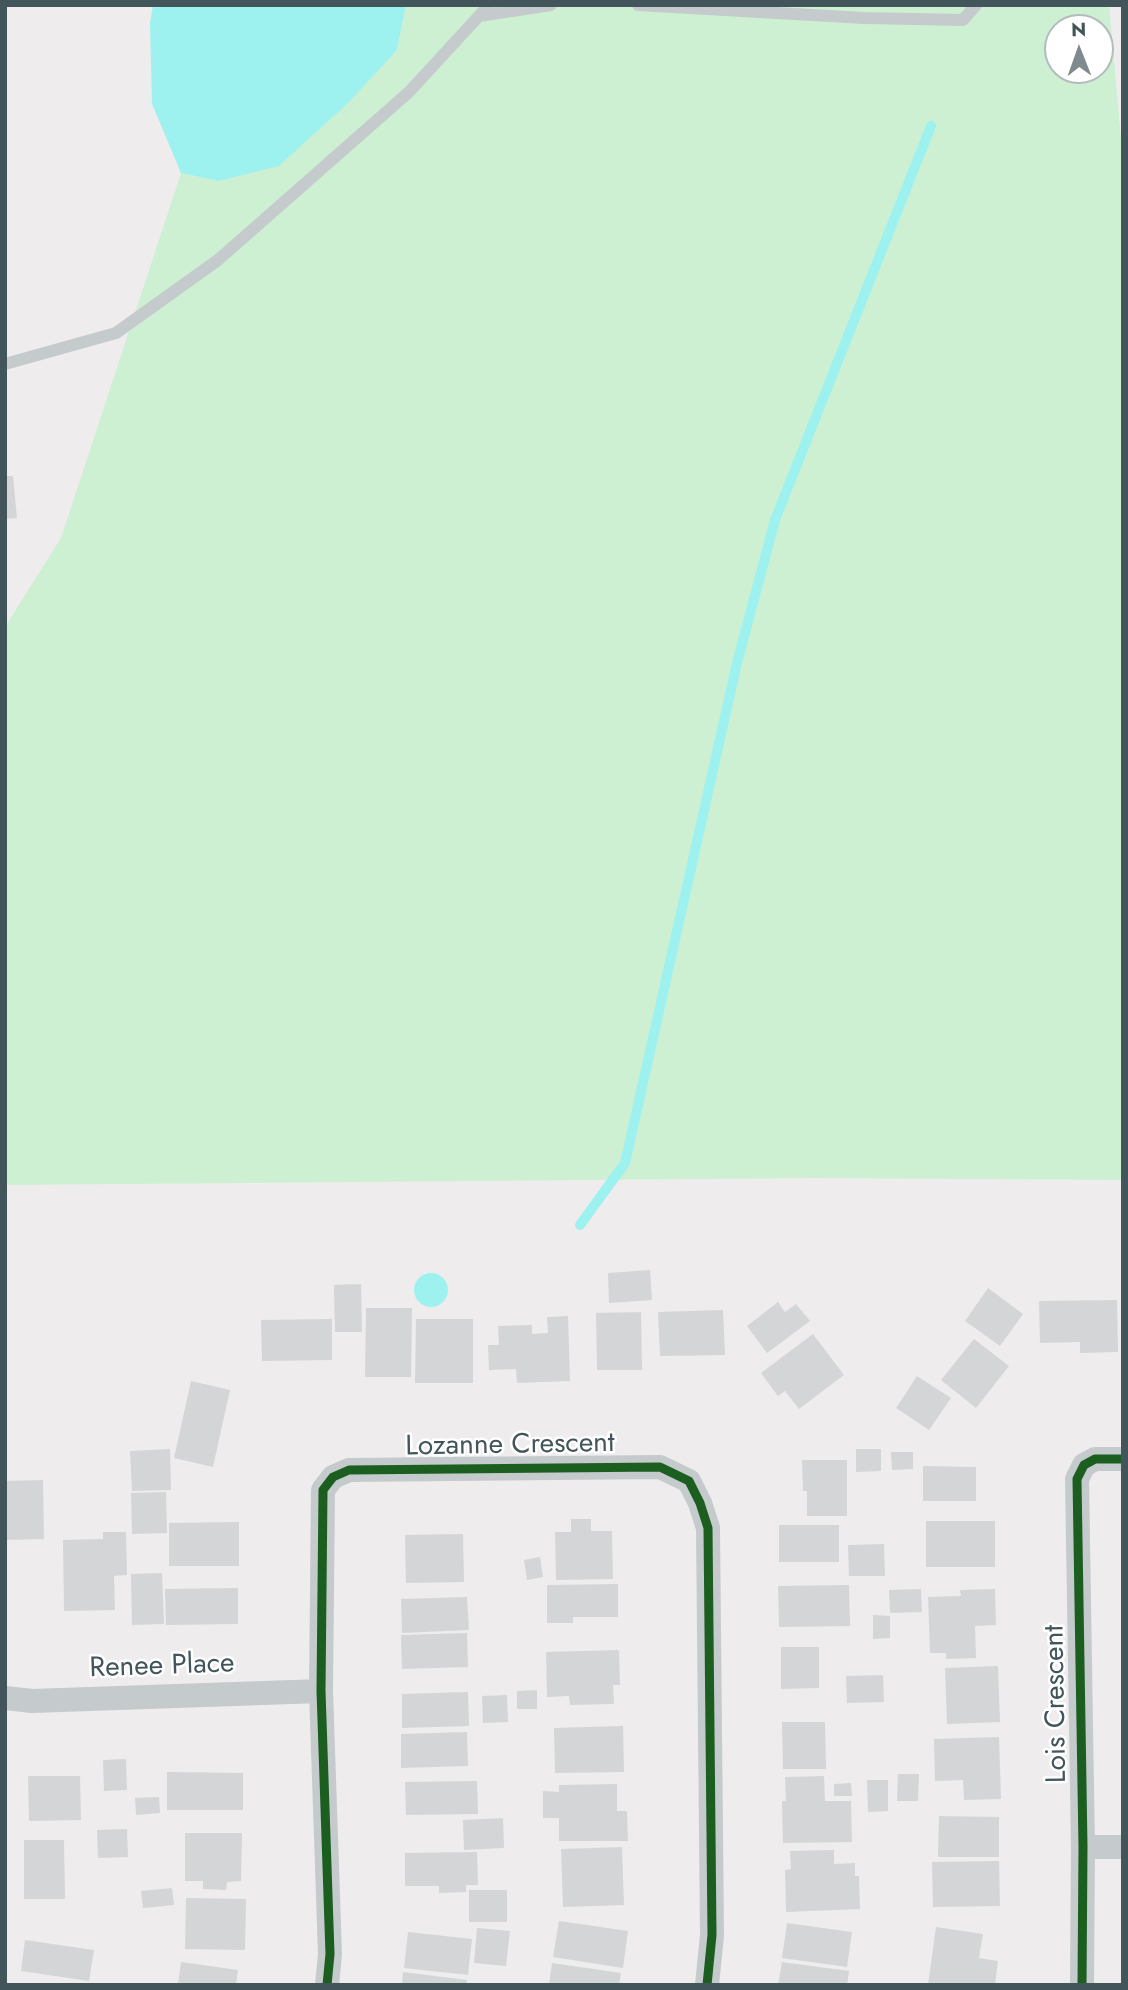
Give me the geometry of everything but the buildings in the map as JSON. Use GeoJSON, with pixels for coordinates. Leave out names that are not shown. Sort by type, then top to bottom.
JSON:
{"type":"FeatureCollection","features":[{"type":"Feature","properties":{"kind":"street","name":"Lois Crescent"},"geometry":{"type":"LineString","coordinates":[[1082,1985],[1083,1847],[1077,1479],[1084,1465],[1095,1459],[1123,1459]]}},
{"type":"Feature","properties":{"kind":"street","name":"Lozanne Crescent"},"geometry":{"type":"LineString","coordinates":[[327,1985],[330,1954],[321,1691],[323,1490],[333,1477],[349,1470],[660,1467],[688,1481],[700,1503],[708,1528],[712,1935],[708,1985]]}},
{"type":"Feature","properties":{"kind":"street","name":"Renee Place"},"geometry":{"type":"LineString","coordinates":[[5,1698],[32,1701],[321,1691]]}},
{"type":"Feature","properties":{"kind":"street"},"geometry":{"type":"LineString","coordinates":[[1083,1847],[1123,1847]]}},
{"type":"Feature","properties":{"kind":"lane"},"geometry":{"type":"LineString","coordinates":[[5,364],[116,333],[218,260],[409,92],[489,5]]}},
{"type":"Feature","properties":{"kind":"lane"},"geometry":{"type":"LineString","coordinates":[[479,16],[551,5]]}},
{"type":"Feature","properties":{"kind":"lane"},"geometry":{"type":"LineString","coordinates":[[638,5],[864,18],[962,20],[976,5]]}},
{"type":"Feature","properties":{"kind":"green space"},"geometry":{"type":"Polygon","coordinates":[[[406,5],[1109,5],[1110,14],[1044,14],[1044,84],[1114,84],[1114,61],[1123,161],[1123,1180],[818,1178],[5,1185],[5,627],[61,538],[181,173],[218,181],[397,51],[406,5]]]}},
{"type":"Feature","properties":{"kind":"water"},"geometry":{"type":"Polygon","coordinates":[[[153,5],[406,5],[397,50],[348,103],[279,166],[218,181],[181,173],[152,104],[150,23],[153,5]]]}},
{"type":"Feature","properties":{"kind":"water"},"geometry":{"type":"Polygon","coordinates":[[[431,1273],[443,1278],[448,1290],[443,1302],[431,1307],[419,1302],[414,1290],[419,1278],[431,1273]]]}},
{"type":"Feature","properties":{"kind":"waterway"},"geometry":{"type":"LineString","coordinates":[[580,1225],[625,1163],[737,663],[775,520],[931,126]]}},
{"type":"Feature","properties":{"kind":"cycle path"},"geometry":{"type":"LineString","coordinates":[[1082,1985],[1083,1847],[1077,1479],[1084,1465],[1095,1459],[1123,1459]]}},
{"type":"Feature","properties":{"kind":"cycle path"},"geometry":{"type":"LineString","coordinates":[[327,1985],[330,1954],[321,1691],[323,1490],[333,1477],[349,1470],[660,1467],[689,1481],[708,1528],[712,1935],[707,1985]]}}]}
